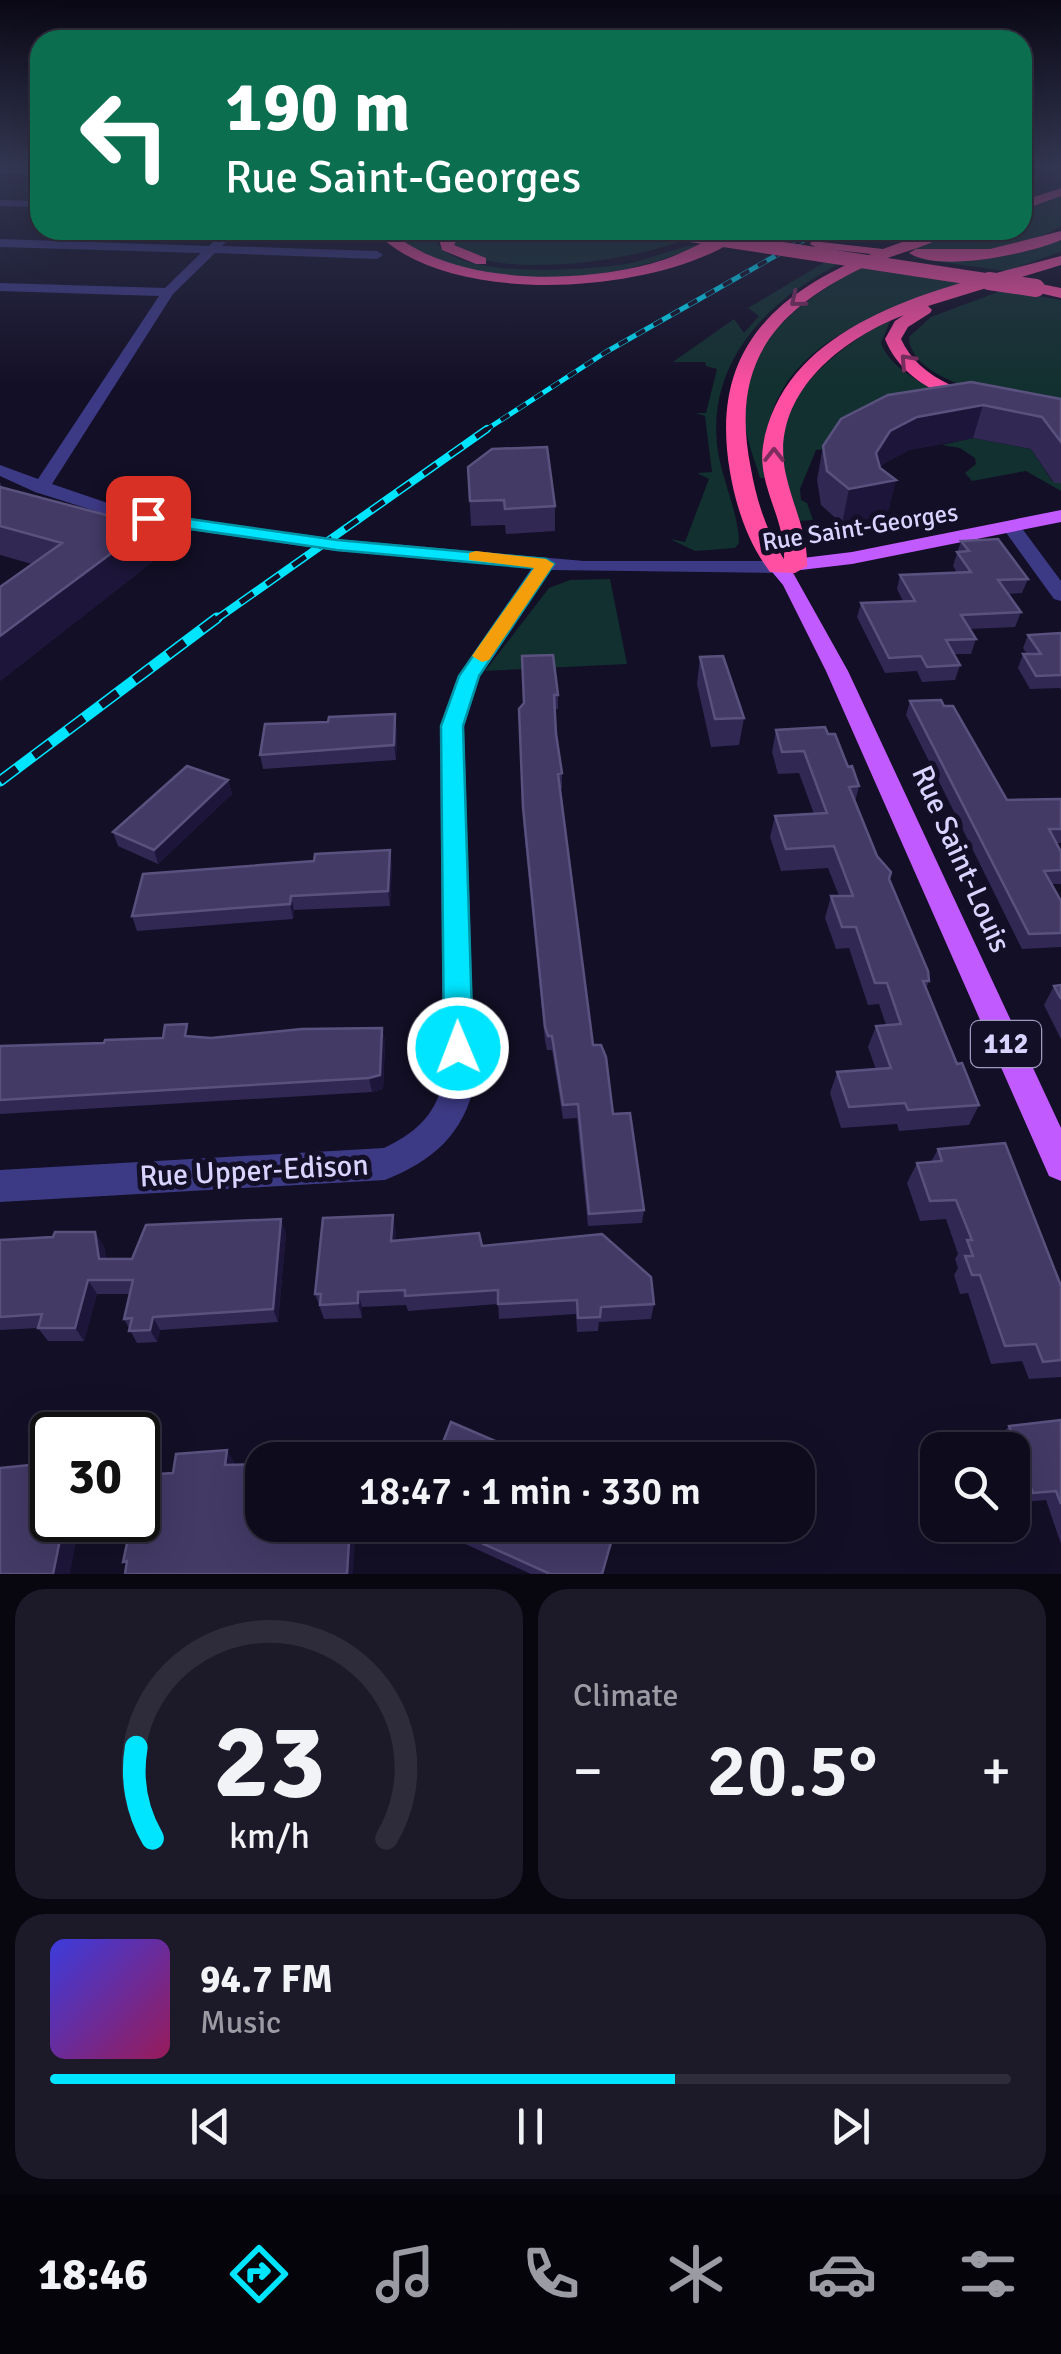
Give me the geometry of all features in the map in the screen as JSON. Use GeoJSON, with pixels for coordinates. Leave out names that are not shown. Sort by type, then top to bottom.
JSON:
{"type":"FeatureCollection","features":[{"type":"Feature","properties":{"kind":"highway"},"geometry":{"type":"LineString","coordinates":[[392,240],[402,250],[438,265],[537,278],[595,276],[654,267],[718,240]]}},
{"type":"Feature","properties":{"kind":"highway"},"geometry":{"type":"LineString","coordinates":[[446,240],[445,244],[468,258],[504,264],[566,266],[650,256],[689,240]]}},
{"type":"Feature","properties":{"kind":"highway"},"geometry":{"type":"LineString","coordinates":[[725,240],[1061,293]]}},
{"type":"Feature","properties":{"kind":"highway"},"geometry":{"type":"LineString","coordinates":[[791,240],[1053,282]]}},
{"type":"Feature","properties":{"kind":"highway"},"geometry":{"type":"LineString","coordinates":[[917,240],[879,253],[825,280],[777,317],[748,356],[734,397],[735,446],[764,548],[789,572],[798,548],[783,509],[772,462],[776,424],[790,391],[818,358],[858,328],[882,316],[1061,260]]}},
{"type":"Feature","properties":{"kind":"highway"},"geometry":{"type":"LineString","coordinates":[[817,244],[916,254],[1008,251],[1043,240]]}},
{"type":"Feature","properties":{"kind":"highway"},"geometry":{"type":"LineString","coordinates":[[968,291],[904,320],[893,339],[899,356],[922,376],[957,392],[1061,417]]}},
{"type":"Feature","properties":{"kind":"main road","name":"Rue Saint-Georges"},"geometry":{"type":"LineString","coordinates":[[789,572],[1061,516]]}},
{"type":"Feature","properties":{"kind":"main road","name":"Rue Saint-Louis"},"geometry":{"type":"LineString","coordinates":[[789,572],[1061,1165]]}},
{"type":"Feature","properties":{"kind":"street"},"geometry":{"type":"LineString","coordinates":[[41,488],[168,292],[222,240]]}},
{"type":"Feature","properties":{"kind":"street"},"geometry":{"type":"LineString","coordinates":[[0,243],[377,255]]}},
{"type":"Feature","properties":{"kind":"street"},"geometry":{"type":"LineString","coordinates":[[0,287],[168,292]]}},
{"type":"Feature","properties":{"kind":"street","name":"Rue Saint-Georges"},"geometry":{"type":"LineString","coordinates":[[0,470],[88,504],[204,533],[326,553],[789,572]]}},
{"type":"Feature","properties":{"kind":"street"},"geometry":{"type":"LineString","coordinates":[[1011,527],[1061,595]]}},
{"type":"Feature","properties":{"kind":"street","name":"Rue Upper-Edison"},"geometry":{"type":"LineString","coordinates":[[0,1186],[385,1164],[412,1153],[432,1137],[449,1117],[459,1082],[452,726],[469,676],[546,564]]}},
{"type":"Feature","properties":{"kind":"green space"},"geometry":{"type":"Polygon","coordinates":[[[400,240],[439,240],[437,243],[450,255],[471,263],[526,270],[627,264],[702,244],[634,267],[561,277],[524,277],[451,266],[400,240]]]}},
{"type":"Feature","properties":{"kind":"green space"},"geometry":{"type":"Polygon","coordinates":[[[928,240],[1027,240],[983,250],[901,249],[928,240]]]}},
{"type":"Feature","properties":{"kind":"green space"},"geometry":{"type":"Polygon","coordinates":[[[1061,240],[1061,252],[1006,271],[911,258],[1011,254],[1061,240]]]}},
{"type":"Feature","properties":{"kind":"green space"},"geometry":{"type":"Polygon","coordinates":[[[680,241],[598,261],[528,265],[470,255],[451,243],[680,241]]]}},
{"type":"Feature","properties":{"kind":"green space"},"geometry":{"type":"Polygon","coordinates":[[[825,262],[839,264],[812,279],[765,317],[731,364],[721,391],[716,420],[718,452],[739,543],[735,548],[695,551],[670,539],[685,542],[709,479],[697,473],[712,472],[705,416],[695,413],[706,413],[717,369],[705,362],[673,362],[734,319],[744,333],[759,316],[748,308],[825,262]]]}},
{"type":"Feature","properties":{"kind":"green space"},"geometry":{"type":"Polygon","coordinates":[[[859,267],[965,283],[855,326],[824,345],[798,369],[778,398],[767,434],[765,478],[760,478],[744,418],[744,392],[751,368],[778,327],[817,294],[859,267]]]}},
{"type":"Feature","properties":{"kind":"green space"},"geometry":{"type":"Polygon","coordinates":[[[1003,290],[1061,300],[1061,409],[971,388],[928,368],[914,354],[909,337],[931,317],[1003,290]]]}},
{"type":"Feature","properties":{"kind":"green space"},"geometry":{"type":"Polygon","coordinates":[[[890,321],[881,343],[891,360],[908,374],[953,398],[1046,429],[816,450],[800,489],[801,500],[807,503],[813,520],[798,521],[783,469],[782,443],[787,420],[810,380],[827,363],[890,321]]]}},
{"type":"Feature","properties":{"kind":"green space"},"geometry":{"type":"Polygon","coordinates":[[[973,438],[1031,449],[1052,481],[1061,483],[1061,491],[1026,471],[972,481],[965,473],[976,464],[975,458],[960,448],[942,445],[973,438]]]}},
{"type":"Feature","properties":{"kind":"green space"},"geometry":{"type":"Polygon","coordinates":[[[610,579],[627,664],[485,671],[549,588],[570,580],[610,579]]]}},
{"type":"Feature","properties":{"kind":"building"},"geometry":{"type":"Polygon","coordinates":[[[971,382],[1061,399],[1061,442],[1042,417],[983,405],[917,417],[890,431],[876,453],[880,468],[896,480],[849,489],[827,471],[823,446],[841,419],[888,395],[971,382]]]}},
{"type":"Feature","properties":{"kind":"building"},"geometry":{"type":"Polygon","coordinates":[[[547,447],[555,506],[505,509],[504,500],[470,501],[468,467],[492,449],[547,447]]]}},
{"type":"Feature","properties":{"kind":"building"},"geometry":{"type":"Polygon","coordinates":[[[0,487],[148,526],[0,636],[0,587],[62,543],[0,526],[0,487]]]}},
{"type":"Feature","properties":{"kind":"building"},"geometry":{"type":"Polygon","coordinates":[[[998,539],[1028,579],[998,580],[1021,612],[961,615],[976,639],[946,640],[960,665],[927,667],[921,656],[889,658],[861,603],[915,601],[900,575],[971,572],[957,552],[969,551],[961,541],[998,539]]]}},
{"type":"Feature","properties":{"kind":"building"},"geometry":{"type":"Polygon","coordinates":[[[1061,633],[1061,675],[1036,676],[1023,654],[1041,654],[1028,635],[1061,633]]]}},
{"type":"Feature","properties":{"kind":"building"},"geometry":{"type":"Polygon","coordinates":[[[553,655],[558,695],[554,695],[556,734],[562,773],[558,774],[593,1045],[601,1045],[606,1057],[613,1114],[630,1113],[644,1210],[589,1214],[578,1104],[563,1105],[552,1036],[548,1036],[545,1027],[523,807],[519,709],[524,703],[522,656],[553,655]]]}},
{"type":"Feature","properties":{"kind":"building"},"geometry":{"type":"Polygon","coordinates":[[[723,656],[744,718],[715,719],[700,657],[723,656]]]}},
{"type":"Feature","properties":{"kind":"building"},"geometry":{"type":"Polygon","coordinates":[[[941,700],[944,706],[953,706],[1007,800],[1061,799],[1061,829],[1049,829],[1061,852],[1061,870],[1044,871],[1061,901],[1061,933],[1029,934],[910,701],[941,700]]]}},
{"type":"Feature","properties":{"kind":"building"},"geometry":{"type":"Polygon","coordinates":[[[395,714],[394,745],[260,755],[265,724],[395,714]]]}},
{"type":"Feature","properties":{"kind":"building"},"geometry":{"type":"Polygon","coordinates":[[[825,727],[828,734],[835,734],[848,767],[852,766],[859,786],[849,787],[877,856],[891,872],[889,879],[928,971],[929,981],[923,981],[957,1064],[962,1063],[979,1105],[908,1110],[905,1103],[849,1107],[837,1072],[891,1068],[876,1026],[901,1024],[887,983],[875,983],[856,927],[842,927],[831,896],[853,896],[834,846],[786,849],[775,816],[827,813],[804,751],[782,752],[776,730],[825,727]]]}},
{"type":"Feature","properties":{"kind":"building"},"geometry":{"type":"Polygon","coordinates":[[[187,766],[228,780],[154,850],[113,832],[187,766]]]}},
{"type":"Feature","properties":{"kind":"building"},"geometry":{"type":"Polygon","coordinates":[[[390,850],[388,891],[291,896],[290,904],[132,916],[143,874],[314,861],[315,854],[390,850]]]}},
{"type":"Feature","properties":{"kind":"building"},"geometry":{"type":"Polygon","coordinates":[[[187,1024],[185,1036],[211,1038],[302,1029],[382,1028],[380,1075],[0,1100],[0,1046],[163,1038],[165,1025],[187,1024]]]}},
{"type":"Feature","properties":{"kind":"building"},"geometry":{"type":"Polygon","coordinates":[[[1005,1143],[1061,1286],[1061,1360],[1043,1362],[1036,1344],[1005,1346],[980,1275],[972,1275],[965,1256],[973,1256],[967,1240],[972,1240],[956,1200],[930,1201],[917,1163],[942,1161],[938,1149],[1005,1143]]]}},
{"type":"Feature","properties":{"kind":"building"},"geometry":{"type":"Polygon","coordinates":[[[393,1215],[391,1241],[479,1233],[482,1246],[602,1234],[651,1277],[654,1304],[601,1307],[600,1317],[578,1318],[577,1300],[498,1304],[498,1290],[405,1296],[405,1290],[358,1292],[358,1303],[320,1305],[321,1294],[315,1294],[323,1218],[393,1215]]]}},
{"type":"Feature","properties":{"kind":"building"},"geometry":{"type":"Polygon","coordinates":[[[281,1219],[273,1309],[153,1317],[150,1330],[129,1331],[132,1318],[124,1319],[133,1280],[88,1280],[75,1328],[38,1328],[42,1314],[0,1317],[0,1240],[53,1237],[55,1232],[95,1232],[99,1259],[132,1259],[146,1225],[281,1219]]]}},
{"type":"Feature","properties":{"kind":"building"},"geometry":{"type":"Polygon","coordinates":[[[1061,1420],[1061,1504],[1056,1491],[1033,1493],[1030,1432],[1011,1432],[1009,1426],[1061,1420]]]}},
{"type":"Feature","properties":{"kind":"building"},"geometry":{"type":"Polygon","coordinates":[[[451,1422],[497,1442],[443,1442],[451,1422]]]}},
{"type":"Feature","properties":{"kind":"building"},"geometry":{"type":"Polygon","coordinates":[[[227,1450],[225,1465],[245,1464],[245,1542],[349,1542],[347,1574],[125,1574],[127,1542],[160,1542],[160,1474],[173,1473],[176,1454],[227,1450]]]}},
{"type":"Feature","properties":{"kind":"building"},"geometry":{"type":"Polygon","coordinates":[[[30,1465],[30,1542],[60,1542],[53,1574],[0,1574],[0,1468],[30,1465]]]}},
{"type":"Feature","properties":{"kind":"building"},"geometry":{"type":"Polygon","coordinates":[[[479,1542],[611,1542],[602,1574],[550,1574],[479,1542]]]}},
{"type":"Feature","properties":{"kind":"railway"},"geometry":{"type":"LineString","coordinates":[[486,430],[606,352],[803,240]]}},
{"type":"Feature","properties":{"kind":"railway"},"geometry":{"type":"LineString","coordinates":[[214,621],[486,430]]}},
{"type":"Feature","properties":{"kind":"railway"},"geometry":{"type":"LineString","coordinates":[[0,781],[217,618]]}},
{"type":"Feature","properties":{"kind":"slow traffic"},"geometry":{"type":"LineString","coordinates":[[476,556],[546,564],[482,656]]}},
{"type":"Feature","properties":{"kind":"route"},"geometry":{"type":"LineString","coordinates":[[148,518],[337,545],[546,564],[469,676],[452,726],[458,1048]]}}]}
